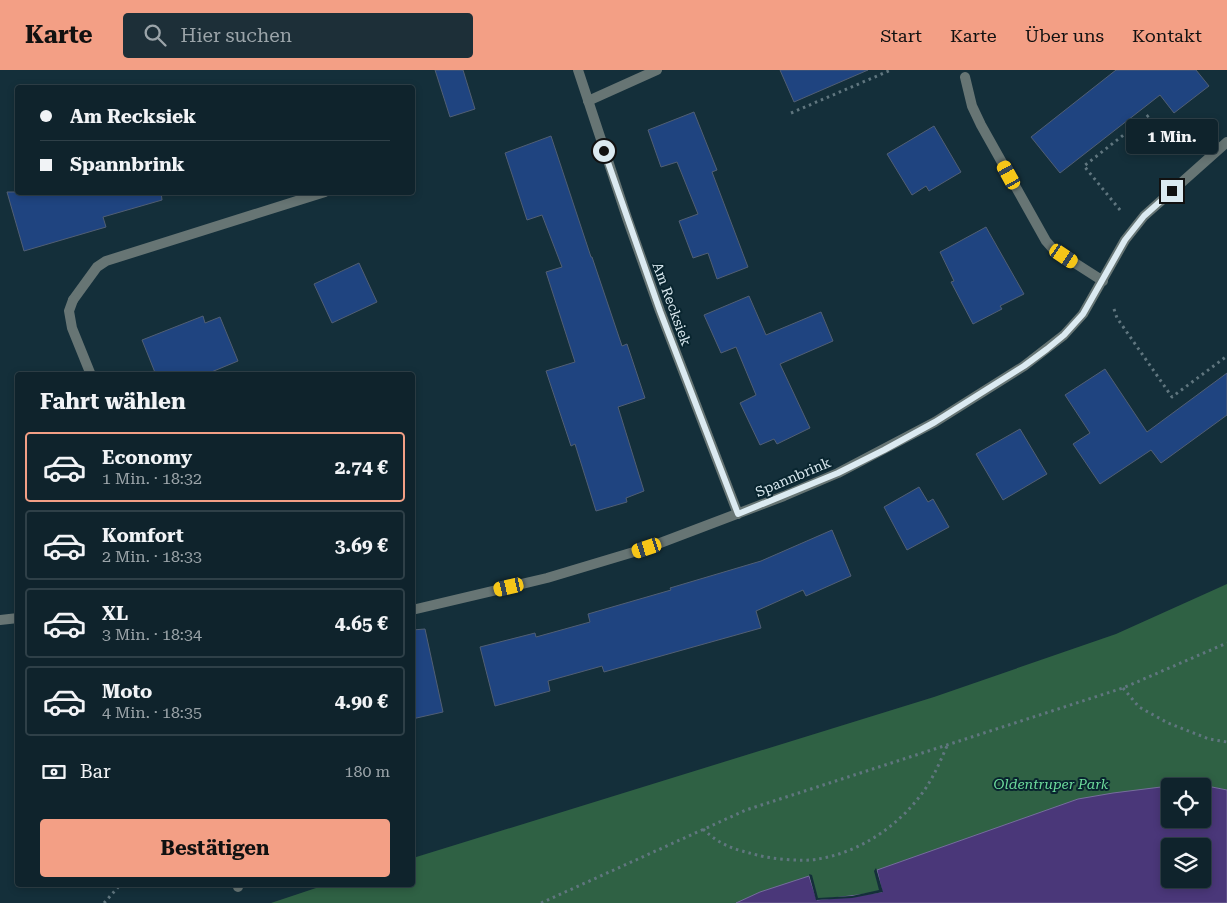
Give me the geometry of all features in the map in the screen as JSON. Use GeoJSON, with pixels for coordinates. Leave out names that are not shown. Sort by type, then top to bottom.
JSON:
{"type":"FeatureCollection","features":[{"type":"Feature","properties":{"kind":"street","name":"Am Recksiek"},"geometry":{"type":"LineString","coordinates":[[578,70],[657,302],[738,514]]}},
{"type":"Feature","properties":{"kind":"street"},"geometry":{"type":"LineString","coordinates":[[588,101],[657,70]]}},
{"type":"Feature","properties":{"kind":"street"},"geometry":{"type":"LineString","coordinates":[[965,77],[972,106],[981,125],[1046,241],[1053,249],[1103,281]]}},
{"type":"Feature","properties":{"kind":"street","name":"Spannbrink"},"geometry":{"type":"LineString","coordinates":[[415,609],[547,578],[647,548],[738,514],[838,473],[935,422],[1024,366],[1064,335],[1083,314],[1125,240],[1144,216],[1227,142]]}},
{"type":"Feature","properties":{"kind":"street"},"geometry":{"type":"LineString","coordinates":[[90,372],[72,328],[69,311],[73,300],[97,267],[106,261],[315,195]]}},
{"type":"Feature","properties":{"kind":"street"},"geometry":{"type":"LineString","coordinates":[[0,620],[15,618]]}},
{"type":"Feature","properties":{"kind":"path"},"geometry":{"type":"LineString","coordinates":[[791,113],[891,70]]}},
{"type":"Feature","properties":{"kind":"path"},"geometry":{"type":"LineString","coordinates":[[1134,228],[1084,166],[1149,115]]}},
{"type":"Feature","properties":{"kind":"path"},"geometry":{"type":"LineString","coordinates":[[1103,281],[1117,318],[1172,397],[1227,356]]}},
{"type":"Feature","properties":{"kind":"path"},"geometry":{"type":"LineString","coordinates":[[541,903],[746,810],[1123,688],[1227,643]]}},
{"type":"Feature","properties":{"kind":"path"},"geometry":{"type":"LineString","coordinates":[[1123,688],[1139,707],[1168,723],[1209,739],[1227,742]]}},
{"type":"Feature","properties":{"kind":"path"},"geometry":{"type":"LineString","coordinates":[[703,829],[716,841],[734,849],[770,858],[817,860],[850,850],[875,837],[900,819],[920,796],[937,770],[947,745]]}},
{"type":"Feature","properties":{"kind":"path"},"geometry":{"type":"LineString","coordinates":[[104,903],[118,887]]}},
{"type":"Feature","properties":{"kind":"green space","name":"Oldentruper Park"},"geometry":{"type":"Polygon","coordinates":[[[1227,584],[1227,903],[271,903],[319,887],[415,887],[415,857],[934,697],[1116,634],[1227,584]]]}},
{"type":"Feature","properties":{"kind":"shaded area"},"geometry":{"type":"Polygon","coordinates":[[[1161,787],[1161,828],[1211,828],[1211,787],[1227,790],[1227,903],[736,903],[760,892],[809,876],[817,900],[882,892],[877,870],[1078,799],[1161,787]]]}},
{"type":"Feature","properties":{"kind":"pier"},"geometry":{"type":"Polygon","coordinates":[[[876,868],[883,892],[852,898],[816,900],[809,874],[812,875],[818,898],[852,896],[879,890],[874,871],[876,868]]]}},
{"type":"Feature","properties":{"kind":"building"},"geometry":{"type":"Polygon","coordinates":[[[435,70],[463,70],[475,109],[450,117],[435,70]]]}},
{"type":"Feature","properties":{"kind":"building"},"geometry":{"type":"Polygon","coordinates":[[[780,70],[868,70],[794,102],[780,70]]]}},
{"type":"Feature","properties":{"kind":"building"},"geometry":{"type":"Polygon","coordinates":[[[1116,70],[1196,70],[1209,86],[1174,113],[1160,95],[1060,173],[1031,137],[1116,70]]]}},
{"type":"Feature","properties":{"kind":"building"},"geometry":{"type":"Polygon","coordinates":[[[694,112],[717,170],[712,172],[748,267],[717,279],[708,253],[693,258],[679,221],[698,214],[677,162],[661,167],[648,130],[694,112]]]}},
{"type":"Feature","properties":{"kind":"building"},"geometry":{"type":"Polygon","coordinates":[[[934,126],[961,172],[929,191],[926,186],[912,195],[887,154],[934,126]]]}},
{"type":"Feature","properties":{"kind":"building"},"geometry":{"type":"Polygon","coordinates":[[[551,136],[622,346],[627,344],[645,398],[618,407],[644,491],[626,498],[627,502],[596,511],[575,444],[571,446],[546,371],[575,362],[546,272],[562,267],[542,215],[527,220],[505,153],[551,136]]]}},
{"type":"Feature","properties":{"kind":"building"},"geometry":{"type":"Polygon","coordinates":[[[7,192],[15,192],[15,195],[161,195],[162,200],[103,217],[106,227],[24,251],[7,192]]]}},
{"type":"Feature","properties":{"kind":"building"},"geometry":{"type":"Polygon","coordinates":[[[986,227],[1024,294],[1000,306],[1002,309],[973,324],[951,282],[954,281],[940,252],[986,227]]]}},
{"type":"Feature","properties":{"kind":"building"},"geometry":{"type":"Polygon","coordinates":[[[359,263],[377,302],[332,323],[314,284],[359,263]]]}},
{"type":"Feature","properties":{"kind":"building"},"geometry":{"type":"Polygon","coordinates":[[[749,296],[766,335],[821,312],[833,341],[780,364],[810,428],[777,444],[774,439],[760,445],[740,403],[756,395],[736,347],[721,353],[704,315],[749,296]]]}},
{"type":"Feature","properties":{"kind":"building"},"geometry":{"type":"Polygon","coordinates":[[[203,316],[205,323],[220,317],[238,361],[211,372],[155,372],[142,340],[203,316]]]}},
{"type":"Feature","properties":{"kind":"building"},"geometry":{"type":"Polygon","coordinates":[[[1105,369],[1147,432],[1227,373],[1227,415],[1161,463],[1151,450],[1100,484],[1073,444],[1090,433],[1065,395],[1105,369]]]}},
{"type":"Feature","properties":{"kind":"building"},"geometry":{"type":"Polygon","coordinates":[[[1020,429],[1047,474],[1003,500],[976,454],[1020,429]]]}},
{"type":"Feature","properties":{"kind":"building"},"geometry":{"type":"Polygon","coordinates":[[[919,487],[928,502],[933,499],[949,527],[907,550],[884,507],[919,487]]]}},
{"type":"Feature","properties":{"kind":"building"},"geometry":{"type":"Polygon","coordinates":[[[832,530],[851,576],[806,596],[803,590],[756,611],[761,628],[604,672],[602,666],[548,681],[550,691],[495,706],[480,647],[535,633],[536,637],[590,622],[588,614],[761,561],[832,530]]]}},
{"type":"Feature","properties":{"kind":"building"},"geometry":{"type":"Polygon","coordinates":[[[425,629],[443,712],[415,718],[415,630],[425,629]]]}},
{"type":"Feature","properties":{"kind":"route"},"geometry":{"type":"LineString","coordinates":[[604,151],[660,311],[738,514],[838,473],[884,450],[935,422],[1024,366],[1047,349],[1064,335],[1083,314],[1125,240],[1144,216],[1172,191]]}}]}
